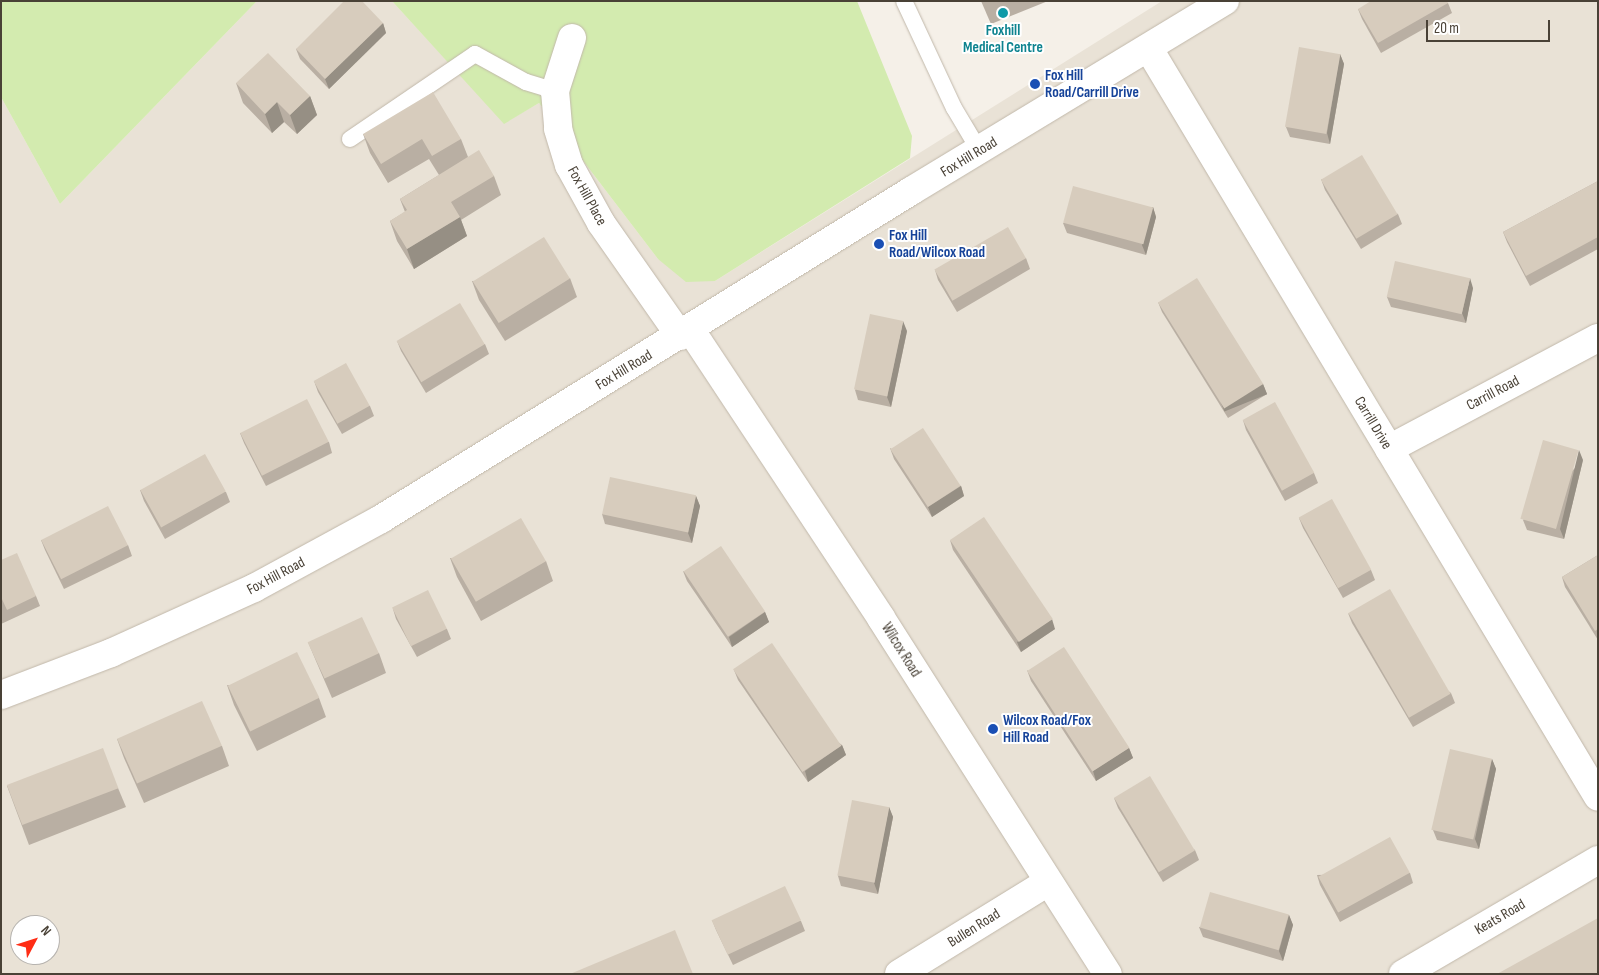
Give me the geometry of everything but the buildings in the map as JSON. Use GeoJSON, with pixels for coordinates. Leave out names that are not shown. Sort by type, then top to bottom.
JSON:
{"type":"FeatureCollection","features":[{"type":"Feature","properties":{"kind":"street","name":"Fox Hill Road"},"geometry":{"type":"LineString","coordinates":[[1,695],[111,654],[254,588],[381,519],[979,150],[1148,49],[1210,5]]}},
{"type":"Feature","properties":{"kind":"street","name":"Fox Hill Place"},"geometry":{"type":"LineString","coordinates":[[572,38],[555,91],[558,129],[569,166],[601,223],[685,333]]}},
{"type":"Feature","properties":{"kind":"street","name":"Carrill Drive"},"geometry":{"type":"LineString","coordinates":[[1148,49],[1598,797]]}},
{"type":"Feature","properties":{"kind":"street","name":"Wilcox Road"},"geometry":{"type":"LineString","coordinates":[[685,333],[881,618],[1108,974]]}},
{"type":"Feature","properties":{"kind":"street","name":"Carrill Road"},"geometry":{"type":"LineString","coordinates":[[1389,449],[1598,338]]}},
{"type":"Feature","properties":{"kind":"street","name":"Keats Road"},"geometry":{"type":"LineString","coordinates":[[1403,974],[1598,860]]}},
{"type":"Feature","properties":{"kind":"street","name":"Bullen Road"},"geometry":{"type":"LineString","coordinates":[[899,974],[1048,882]]}},
{"type":"Feature","properties":{"kind":"lane"},"geometry":{"type":"LineString","coordinates":[[904,1],[954,108],[979,150]]}},
{"type":"Feature","properties":{"kind":"lane"},"geometry":{"type":"LineString","coordinates":[[350,139],[475,54],[526,82],[555,91]]}},
{"type":"Feature","properties":{"kind":"shaded area"},"geometry":{"type":"Polygon","coordinates":[[[257,1],[392,1],[504,123],[539,103],[658,259],[715,281],[1162,1],[1598,1],[1598,974],[1,974],[1,97],[60,204],[257,1]]]}},
{"type":"Feature","properties":{"kind":"green space"},"geometry":{"type":"Polygon","coordinates":[[[1,1],[257,1],[60,204],[1,97],[1,1]]]}},
{"type":"Feature","properties":{"kind":"green space"},"geometry":{"type":"Polygon","coordinates":[[[392,1],[857,1],[912,136],[910,158],[715,281],[686,282],[658,259],[539,103],[504,124],[392,1]]]}},
{"type":"Feature","properties":{"kind":"place","name":"Foxhill Medical Centre"},"geometry":{"type":"Point","coordinates":[1003,13]}},
{"type":"Feature","properties":{"kind":"place","name":"Fox Hill Road/Carrill Drive"},"geometry":{"type":"Point","coordinates":[1035,84]}},
{"type":"Feature","properties":{"kind":"place","name":"Fox Hill Road/Wilcox Road"},"geometry":{"type":"Point","coordinates":[879,244]}},
{"type":"Feature","properties":{"kind":"place","name":"Wilcox Road/Fox Hill Road"},"geometry":{"type":"Point","coordinates":[993,729]}}]}
